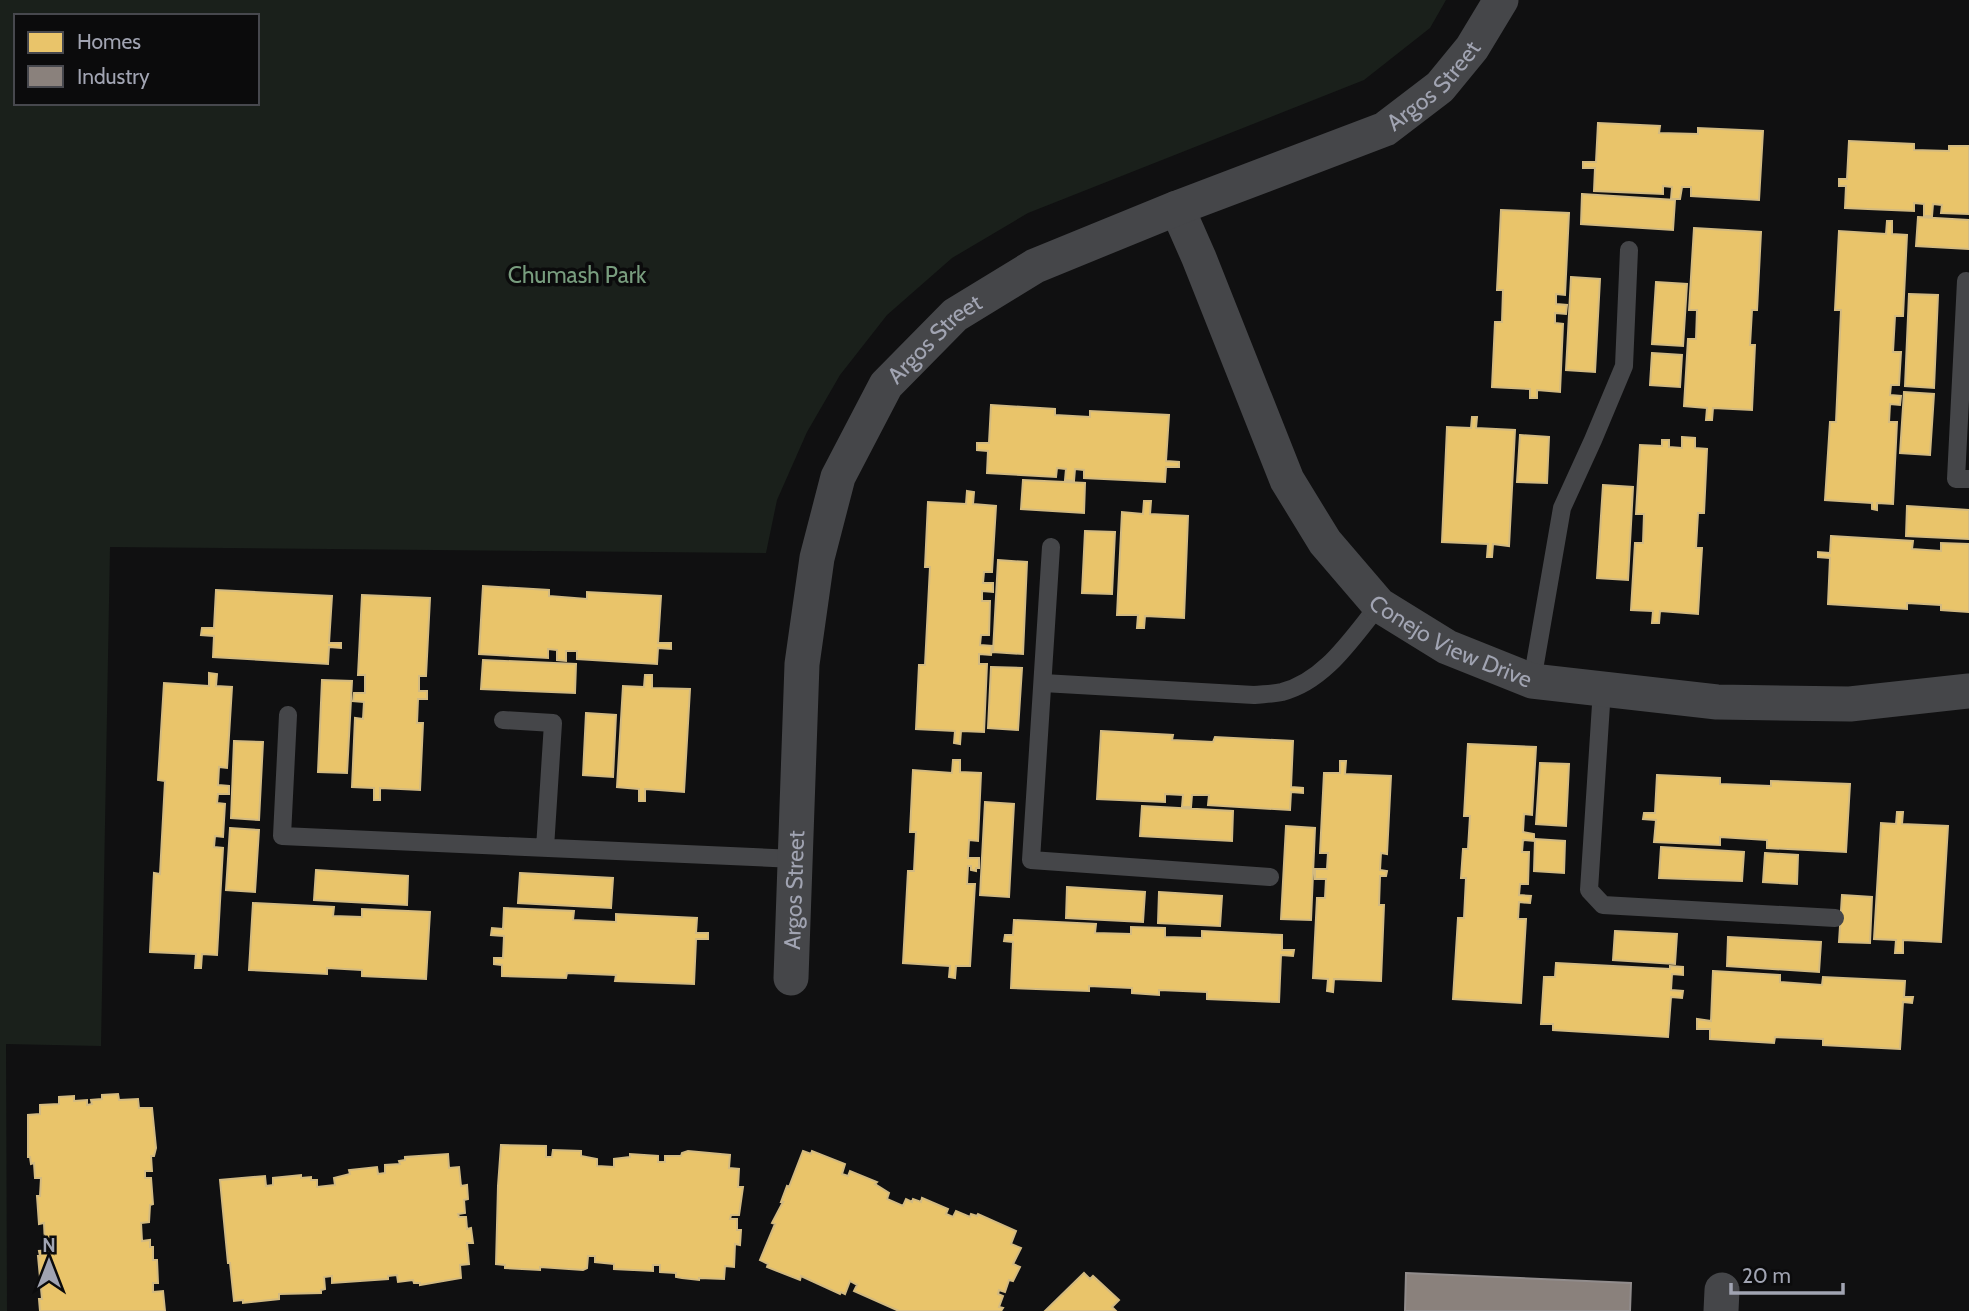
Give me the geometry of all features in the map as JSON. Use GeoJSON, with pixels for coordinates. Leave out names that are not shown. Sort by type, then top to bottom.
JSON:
{"type":"FeatureCollection","features":[{"type":"Feature","properties":{"kind":"street","name":"Argos Street"},"geometry":{"type":"LineString","coordinates":[[791,978],[802,664],[817,558],[838,477],[886,385],[955,315],[1035,266],[1177,208],[1385,129],[1440,87],[1472,48],[1501,0]]}},
{"type":"Feature","properties":{"kind":"street","name":"Conejo View Drive"},"geometry":{"type":"LineString","coordinates":[[1177,208],[1287,480],[1325,542],[1379,605],[1447,648],[1532,681],[1717,702],[1850,704],[1969,691]]}},
{"type":"Feature","properties":{"kind":"lane"},"geometry":{"type":"LineString","coordinates":[[1532,681],[1562,508],[1624,366],[1629,250]]}},
{"type":"Feature","properties":{"kind":"lane"},"geometry":{"type":"LineString","coordinates":[[1966,281],[1956,478],[1969,479]]}},
{"type":"Feature","properties":{"kind":"lane"},"geometry":{"type":"LineString","coordinates":[[1051,547],[1031,860],[1270,877]]}},
{"type":"Feature","properties":{"kind":"lane"},"geometry":{"type":"LineString","coordinates":[[1043,683],[1254,695],[1282,692],[1308,681],[1331,663],[1379,605]]}},
{"type":"Feature","properties":{"kind":"lane"},"geometry":{"type":"LineString","coordinates":[[1602,689],[1589,890],[1603,905],[1835,918]]}},
{"type":"Feature","properties":{"kind":"lane"},"geometry":{"type":"LineString","coordinates":[[288,715],[282,836],[794,859]]}},
{"type":"Feature","properties":{"kind":"lane"},"geometry":{"type":"LineString","coordinates":[[503,720],[552,723],[545,848]]}},
{"type":"Feature","properties":{"kind":"green space","name":"Chumash Park"},"geometry":{"type":"Polygon","coordinates":[[[0,0],[1446,0],[1430,28],[1364,80],[1028,213],[952,258],[887,315],[840,375],[807,432],[777,500],[766,553],[110,547],[101,1046],[6,1044],[7,1311],[0,1311],[0,0]]]}},
{"type":"Feature","properties":{"kind":"building: Homes"},"geometry":{"type":"Polygon","coordinates":[[[1598,123],[1660,126],[1659,133],[1698,134],[1698,128],[1763,131],[1759,200],[1691,196],[1691,187],[1682,187],[1680,199],[1671,199],[1672,187],[1663,186],[1663,194],[1594,191],[1595,168],[1583,168],[1583,162],[1596,162],[1598,123]]]}},
{"type":"Feature","properties":{"kind":"building: Homes"},"geometry":{"type":"Polygon","coordinates":[[[1849,141],[1914,144],[1914,150],[1949,151],[1949,146],[1969,146],[1969,214],[1941,213],[1942,205],[1933,204],[1932,216],[1924,216],[1924,204],[1914,203],[1914,211],[1845,208],[1846,186],[1839,186],[1839,179],[1847,179],[1849,141]]]}},
{"type":"Feature","properties":{"kind":"building: Homes"},"geometry":{"type":"Polygon","coordinates":[[[1582,194],[1675,200],[1673,230],[1581,224],[1582,194]]]}},
{"type":"Feature","properties":{"kind":"building: Homes"},"geometry":{"type":"Polygon","coordinates":[[[1501,210],[1569,213],[1565,295],[1556,294],[1556,304],[1567,305],[1566,314],[1555,313],[1555,323],[1563,324],[1560,392],[1537,390],[1537,398],[1530,398],[1530,389],[1492,387],[1495,322],[1502,322],[1503,290],[1497,290],[1501,210]]]}},
{"type":"Feature","properties":{"kind":"building: Homes"},"geometry":{"type":"Polygon","coordinates":[[[1918,217],[1969,220],[1969,249],[1916,246],[1918,217]]]}},
{"type":"Feature","properties":{"kind":"building: Homes"},"geometry":{"type":"Polygon","coordinates":[[[1887,221],[1892,221],[1892,234],[1907,235],[1903,316],[1895,316],[1893,352],[1901,352],[1899,385],[1891,385],[1890,395],[1901,396],[1900,405],[1890,404],[1889,422],[1897,422],[1893,504],[1877,503],[1877,510],[1872,509],[1872,503],[1825,500],[1830,422],[1836,422],[1841,310],[1835,310],[1839,231],[1886,234],[1887,221]]]}},
{"type":"Feature","properties":{"kind":"building: Homes"},"geometry":{"type":"Polygon","coordinates":[[[1694,228],[1761,232],[1757,310],[1752,310],[1750,345],[1755,345],[1752,410],[1713,408],[1712,420],[1706,420],[1707,408],[1684,406],[1688,339],[1696,339],[1697,310],[1689,310],[1694,228]]]}},
{"type":"Feature","properties":{"kind":"building: Homes"},"geometry":{"type":"Polygon","coordinates":[[[1571,277],[1600,279],[1595,372],[1566,370],[1571,277]]]}},
{"type":"Feature","properties":{"kind":"building: Homes"},"geometry":{"type":"Polygon","coordinates":[[[1656,282],[1687,284],[1683,346],[1652,344],[1656,282]]]}},
{"type":"Feature","properties":{"kind":"building: Homes"},"geometry":{"type":"Polygon","coordinates":[[[1909,294],[1938,295],[1934,388],[1905,386],[1909,294]]]}},
{"type":"Feature","properties":{"kind":"building: Homes"},"geometry":{"type":"Polygon","coordinates":[[[1652,353],[1682,355],[1680,387],[1650,385],[1652,353]]]}},
{"type":"Feature","properties":{"kind":"building: Homes"},"geometry":{"type":"Polygon","coordinates":[[[1904,392],[1934,394],[1930,455],[1900,453],[1904,392]]]}},
{"type":"Feature","properties":{"kind":"building: Homes"},"geometry":{"type":"Polygon","coordinates":[[[991,405],[1055,409],[1055,415],[1090,417],[1090,411],[1169,415],[1166,461],[1179,462],[1179,467],[1166,467],[1165,482],[1084,478],[1084,470],[1075,469],[1074,481],[1065,480],[1066,469],[1057,468],[1056,477],[987,473],[988,451],[977,450],[977,443],[989,443],[991,405]]]}},
{"type":"Feature","properties":{"kind":"building: Homes"},"geometry":{"type":"Polygon","coordinates":[[[1472,417],[1477,417],[1476,428],[1515,430],[1509,546],[1493,544],[1492,557],[1487,557],[1488,544],[1442,542],[1447,427],[1471,428],[1472,417]]]}},
{"type":"Feature","properties":{"kind":"building: Homes"},"geometry":{"type":"Polygon","coordinates":[[[1520,435],[1549,437],[1547,483],[1517,482],[1520,435]]]}},
{"type":"Feature","properties":{"kind":"building: Homes"},"geometry":{"type":"Polygon","coordinates":[[[1682,437],[1695,438],[1695,448],[1707,449],[1704,513],[1698,513],[1696,548],[1702,548],[1698,614],[1660,611],[1659,623],[1652,623],[1653,611],[1631,610],[1635,543],[1643,543],[1644,514],[1636,514],[1640,445],[1662,446],[1662,440],[1669,440],[1669,447],[1682,448],[1682,437]]]}},
{"type":"Feature","properties":{"kind":"building: Homes"},"geometry":{"type":"Polygon","coordinates":[[[1023,480],[1085,483],[1084,513],[1021,509],[1023,480]]]}},
{"type":"Feature","properties":{"kind":"building: Homes"},"geometry":{"type":"Polygon","coordinates":[[[1603,485],[1633,487],[1628,580],[1597,578],[1603,485]]]}},
{"type":"Feature","properties":{"kind":"building: Homes"},"geometry":{"type":"Polygon","coordinates":[[[967,491],[974,492],[973,504],[996,506],[992,572],[984,572],[983,583],[993,583],[993,592],[982,591],[982,601],[990,601],[989,635],[981,635],[980,645],[992,646],[991,655],[979,654],[979,664],[987,664],[984,732],[961,731],[960,744],[954,743],[955,731],[916,729],[919,665],[925,665],[930,567],[925,567],[928,502],[966,504],[967,491]]]}},
{"type":"Feature","properties":{"kind":"building: Homes"},"geometry":{"type":"Polygon","coordinates":[[[1144,501],[1151,501],[1150,514],[1188,516],[1184,618],[1145,616],[1144,628],[1137,628],[1138,615],[1117,615],[1122,512],[1143,514],[1144,501]]]}},
{"type":"Feature","properties":{"kind":"building: Homes"},"geometry":{"type":"Polygon","coordinates":[[[1907,506],[1969,510],[1969,539],[1906,536],[1907,506]]]}},
{"type":"Feature","properties":{"kind":"building: Homes"},"geometry":{"type":"Polygon","coordinates":[[[1085,531],[1115,532],[1112,594],[1082,593],[1085,531]]]}},
{"type":"Feature","properties":{"kind":"building: Homes"},"geometry":{"type":"Polygon","coordinates":[[[1831,536],[1913,541],[1912,549],[1941,551],[1941,543],[1969,544],[1969,612],[1941,610],[1941,605],[1907,603],[1907,609],[1828,604],[1830,558],[1818,557],[1818,552],[1830,553],[1831,536]]]}},
{"type":"Feature","properties":{"kind":"building: Homes"},"geometry":{"type":"Polygon","coordinates":[[[998,560],[1027,562],[1023,654],[993,652],[998,560]]]}},
{"type":"Feature","properties":{"kind":"building: Homes"},"geometry":{"type":"Polygon","coordinates":[[[483,586],[549,590],[549,596],[587,599],[587,592],[661,596],[658,643],[671,643],[671,649],[658,648],[657,664],[577,659],[577,651],[566,651],[566,661],[557,660],[557,650],[548,649],[548,658],[479,654],[483,586]]]}},
{"type":"Feature","properties":{"kind":"building: Homes"},"geometry":{"type":"Polygon","coordinates":[[[216,590],[332,596],[329,643],[341,643],[341,648],[329,647],[328,664],[213,657],[214,636],[201,635],[202,628],[214,628],[216,590]]]}},
{"type":"Feature","properties":{"kind":"building: Homes"},"geometry":{"type":"Polygon","coordinates":[[[362,595],[430,598],[426,676],[419,676],[419,691],[427,691],[427,699],[418,699],[417,723],[423,723],[420,790],[380,788],[380,800],[374,800],[374,788],[352,787],[355,718],[363,719],[364,702],[353,701],[354,693],[365,693],[365,675],[358,675],[362,595]]]}},
{"type":"Feature","properties":{"kind":"building: Homes"},"geometry":{"type":"Polygon","coordinates":[[[483,660],[576,664],[575,693],[481,689],[483,660]]]}},
{"type":"Feature","properties":{"kind":"building: Homes"},"geometry":{"type":"Polygon","coordinates":[[[991,667],[1022,668],[1018,730],[988,728],[991,667]]]}},
{"type":"Feature","properties":{"kind":"building: Homes"},"geometry":{"type":"Polygon","coordinates":[[[209,673],[217,674],[216,686],[232,687],[227,768],[219,767],[218,785],[229,786],[229,794],[218,794],[217,803],[225,804],[223,837],[215,836],[214,847],[223,848],[217,955],[202,954],[201,968],[195,968],[196,954],[150,952],[154,873],[160,874],[165,781],[158,780],[164,683],[209,686],[209,673]]]}},
{"type":"Feature","properties":{"kind":"building: Homes"},"geometry":{"type":"Polygon","coordinates":[[[645,675],[652,675],[652,688],[690,689],[684,792],[645,789],[645,801],[639,801],[639,789],[617,787],[623,686],[644,687],[645,675]]]}},
{"type":"Feature","properties":{"kind":"building: Homes"},"geometry":{"type":"Polygon","coordinates":[[[322,680],[352,681],[347,773],[318,772],[322,680]]]}},
{"type":"Feature","properties":{"kind":"building: Homes"},"geometry":{"type":"Polygon","coordinates":[[[586,713],[616,715],[613,777],[583,775],[586,713]]]}},
{"type":"Feature","properties":{"kind":"building: Homes"},"geometry":{"type":"Polygon","coordinates":[[[1101,731],[1173,735],[1172,740],[1213,742],[1215,737],[1293,741],[1291,787],[1303,788],[1303,793],[1291,792],[1290,810],[1208,805],[1209,795],[1192,795],[1191,807],[1182,807],[1183,795],[1165,794],[1165,802],[1097,799],[1101,731]]]}},
{"type":"Feature","properties":{"kind":"building: Homes"},"geometry":{"type":"Polygon","coordinates":[[[234,741],[263,742],[259,820],[231,818],[234,741]]]}},
{"type":"Feature","properties":{"kind":"building: Homes"},"geometry":{"type":"Polygon","coordinates":[[[1468,744],[1536,747],[1532,815],[1524,814],[1523,832],[1534,834],[1534,841],[1523,840],[1522,852],[1529,852],[1528,884],[1520,884],[1519,895],[1531,896],[1530,903],[1519,902],[1518,919],[1526,919],[1521,1003],[1453,999],[1458,918],[1464,918],[1466,878],[1461,878],[1463,849],[1468,849],[1470,816],[1464,816],[1468,744]]]}},
{"type":"Feature","properties":{"kind":"building: Homes"},"geometry":{"type":"Polygon","coordinates":[[[953,760],[960,760],[960,772],[981,773],[978,841],[969,840],[968,858],[979,858],[979,868],[976,868],[976,871],[968,866],[967,884],[975,884],[970,966],[956,966],[955,978],[949,977],[950,966],[903,963],[908,871],[914,871],[916,832],[910,832],[913,770],[952,773],[953,760]]]}},
{"type":"Feature","properties":{"kind":"building: Homes"},"geometry":{"type":"Polygon","coordinates":[[[1340,761],[1346,761],[1345,774],[1391,776],[1387,854],[1381,853],[1380,870],[1387,871],[1386,876],[1380,876],[1379,905],[1384,905],[1381,981],[1334,979],[1333,992],[1327,991],[1328,979],[1313,978],[1317,898],[1325,898],[1326,879],[1315,879],[1315,869],[1327,869],[1328,853],[1320,853],[1324,773],[1340,773],[1340,761]]]}},
{"type":"Feature","properties":{"kind":"building: Homes"},"geometry":{"type":"Polygon","coordinates":[[[1540,763],[1569,764],[1566,826],[1536,824],[1540,763]]]}},
{"type":"Feature","properties":{"kind":"building: Homes"},"geometry":{"type":"Polygon","coordinates":[[[1657,775],[1720,778],[1720,784],[1771,786],[1771,781],[1850,784],[1846,852],[1767,848],[1767,840],[1720,837],[1720,845],[1654,842],[1656,820],[1643,819],[1644,813],[1655,813],[1657,775]]]}},
{"type":"Feature","properties":{"kind":"building: Homes"},"geometry":{"type":"Polygon","coordinates":[[[985,802],[1014,804],[1009,897],[980,895],[985,802]]]}},
{"type":"Feature","properties":{"kind":"building: Homes"},"geometry":{"type":"Polygon","coordinates":[[[1142,806],[1233,811],[1232,841],[1140,836],[1142,806]]]}},
{"type":"Feature","properties":{"kind":"building: Homes"},"geometry":{"type":"Polygon","coordinates":[[[1897,812],[1903,812],[1902,824],[1948,826],[1941,942],[1903,940],[1903,953],[1895,953],[1896,940],[1874,939],[1881,823],[1896,824],[1897,812]]]}},
{"type":"Feature","properties":{"kind":"building: Homes"},"geometry":{"type":"Polygon","coordinates":[[[1286,826],[1315,828],[1311,920],[1281,919],[1286,826]]]}},
{"type":"Feature","properties":{"kind":"building: Homes"},"geometry":{"type":"Polygon","coordinates":[[[230,828],[259,830],[255,892],[226,890],[230,828]]]}},
{"type":"Feature","properties":{"kind":"building: Homes"},"geometry":{"type":"Polygon","coordinates":[[[1535,839],[1565,841],[1564,873],[1534,871],[1535,839]]]}},
{"type":"Feature","properties":{"kind":"building: Homes"},"geometry":{"type":"Polygon","coordinates":[[[1661,847],[1744,852],[1742,881],[1659,878],[1661,847]]]}},
{"type":"Feature","properties":{"kind":"building: Homes"},"geometry":{"type":"Polygon","coordinates":[[[1765,853],[1798,855],[1797,884],[1763,882],[1765,853]]]}},
{"type":"Feature","properties":{"kind":"building: Homes"},"geometry":{"type":"Polygon","coordinates":[[[316,870],[408,876],[407,905],[314,900],[316,870]]]}},
{"type":"Feature","properties":{"kind":"building: Homes"},"geometry":{"type":"Polygon","coordinates":[[[520,873],[613,878],[611,908],[518,903],[520,873]]]}},
{"type":"Feature","properties":{"kind":"building: Homes"},"geometry":{"type":"Polygon","coordinates":[[[1067,887],[1145,892],[1143,922],[1066,918],[1067,887]]]}},
{"type":"Feature","properties":{"kind":"building: Homes"},"geometry":{"type":"Polygon","coordinates":[[[1159,892],[1222,896],[1220,926],[1158,923],[1159,892]]]}},
{"type":"Feature","properties":{"kind":"building: Homes"},"geometry":{"type":"Polygon","coordinates":[[[1842,895],[1872,897],[1870,943],[1839,942],[1842,895]]]}},
{"type":"Feature","properties":{"kind":"building: Homes"},"geometry":{"type":"Polygon","coordinates":[[[253,903],[334,907],[333,916],[362,917],[362,909],[430,912],[426,979],[362,976],[362,970],[327,968],[327,974],[249,970],[253,903]]]}},
{"type":"Feature","properties":{"kind":"building: Homes"},"geometry":{"type":"Polygon","coordinates":[[[504,908],[574,911],[573,920],[616,922],[616,914],[697,918],[696,933],[708,933],[708,939],[696,939],[694,984],[615,981],[616,975],[567,973],[566,978],[502,976],[502,965],[494,964],[494,958],[503,958],[504,936],[491,935],[492,928],[503,929],[504,908]]]}},
{"type":"Feature","properties":{"kind":"building: Homes"},"geometry":{"type":"Polygon","coordinates":[[[1014,920],[1096,924],[1095,933],[1131,934],[1131,927],[1165,928],[1165,937],[1202,938],[1202,931],[1282,935],[1282,950],[1294,950],[1293,956],[1281,955],[1279,1002],[1207,999],[1207,992],[1159,990],[1159,995],[1132,993],[1132,988],[1089,986],[1089,991],[1011,988],[1013,942],[1004,941],[1005,935],[1013,935],[1014,920]]]}},
{"type":"Feature","properties":{"kind":"building: Homes"},"geometry":{"type":"Polygon","coordinates":[[[1615,931],[1677,934],[1675,964],[1613,960],[1615,931]]]}},
{"type":"Feature","properties":{"kind":"building: Homes"},"geometry":{"type":"Polygon","coordinates":[[[1728,937],[1821,942],[1819,972],[1727,966],[1728,937]]]}},
{"type":"Feature","properties":{"kind":"building: Homes"},"geometry":{"type":"Polygon","coordinates":[[[1556,963],[1670,969],[1670,966],[1683,967],[1683,975],[1672,974],[1671,990],[1683,991],[1682,998],[1671,997],[1668,1037],[1553,1030],[1553,1024],[1541,1024],[1544,977],[1555,977],[1556,963]]]}},
{"type":"Feature","properties":{"kind":"building: Homes"},"geometry":{"type":"Polygon","coordinates":[[[1713,971],[1780,975],[1780,982],[1822,985],[1823,977],[1905,981],[1904,997],[1913,997],[1912,1003],[1903,1002],[1900,1049],[1823,1045],[1823,1039],[1775,1037],[1774,1043],[1710,1039],[1710,1029],[1697,1029],[1697,1019],[1711,1021],[1713,971]]]}},
{"type":"Feature","properties":{"kind":"building: Homes"},"geometry":{"type":"Polygon","coordinates":[[[118,1094],[119,1100],[138,1099],[139,1108],[152,1108],[156,1148],[154,1156],[151,1156],[152,1171],[145,1171],[145,1178],[151,1178],[153,1204],[150,1205],[149,1222],[141,1223],[142,1241],[150,1240],[150,1247],[153,1247],[153,1260],[157,1260],[158,1283],[153,1283],[153,1292],[163,1291],[165,1311],[40,1311],[39,1299],[42,1299],[38,1256],[39,1251],[53,1250],[53,1244],[45,1244],[44,1223],[39,1224],[37,1196],[40,1196],[41,1178],[35,1178],[34,1163],[31,1164],[28,1157],[28,1115],[40,1114],[40,1105],[59,1104],[59,1097],[74,1096],[74,1101],[87,1100],[87,1105],[92,1104],[91,1100],[102,1099],[102,1095],[118,1094]]]}},
{"type":"Feature","properties":{"kind":"building: Homes"},"geometry":{"type":"Polygon","coordinates":[[[501,1145],[546,1146],[546,1157],[552,1157],[553,1150],[581,1151],[581,1156],[597,1159],[597,1166],[614,1167],[614,1159],[630,1157],[630,1154],[658,1156],[658,1162],[665,1162],[665,1156],[681,1156],[688,1151],[730,1155],[729,1168],[739,1169],[738,1187],[743,1187],[739,1215],[731,1215],[730,1219],[737,1219],[737,1230],[741,1230],[740,1245],[735,1244],[734,1267],[725,1266],[724,1279],[699,1280],[676,1277],[676,1273],[660,1272],[660,1265],[653,1265],[653,1271],[614,1269],[614,1264],[595,1262],[595,1256],[588,1256],[587,1268],[583,1270],[505,1268],[505,1265],[496,1264],[501,1145]]]}},
{"type":"Feature","properties":{"kind":"building: Homes"},"geometry":{"type":"Polygon","coordinates":[[[803,1151],[811,1154],[812,1151],[845,1164],[842,1174],[848,1176],[850,1171],[877,1182],[875,1184],[889,1193],[887,1199],[903,1206],[906,1199],[921,1202],[922,1198],[948,1209],[946,1214],[953,1217],[956,1211],[970,1217],[971,1214],[978,1214],[1016,1231],[1011,1244],[1021,1248],[1013,1264],[1020,1267],[1013,1281],[1009,1280],[1005,1292],[999,1290],[998,1294],[1003,1296],[999,1307],[1003,1308],[1001,1311],[899,1311],[854,1291],[857,1285],[850,1281],[845,1294],[840,1294],[801,1276],[800,1280],[767,1267],[768,1264],[760,1260],[775,1224],[772,1223],[803,1151]]]}},
{"type":"Feature","properties":{"kind":"building: Homes"},"geometry":{"type":"Polygon","coordinates":[[[448,1154],[449,1168],[459,1167],[461,1186],[467,1185],[465,1213],[458,1214],[459,1217],[466,1217],[467,1229],[471,1228],[473,1243],[467,1243],[469,1264],[460,1265],[461,1278],[420,1285],[413,1280],[398,1282],[397,1275],[388,1276],[388,1279],[332,1283],[332,1276],[324,1277],[325,1289],[321,1290],[321,1293],[279,1294],[279,1299],[243,1303],[243,1300],[234,1301],[220,1180],[265,1176],[266,1186],[273,1185],[273,1178],[301,1175],[301,1178],[311,1177],[311,1180],[317,1180],[317,1187],[335,1185],[334,1178],[350,1174],[349,1170],[377,1167],[378,1174],[385,1173],[385,1165],[400,1164],[399,1161],[405,1160],[405,1157],[448,1154]]]}},
{"type":"Feature","properties":{"kind":"building: Homes"},"geometry":{"type":"Polygon","coordinates":[[[1084,1273],[1090,1279],[1093,1276],[1119,1300],[1112,1307],[1116,1311],[1045,1311],[1084,1273]]]}},
{"type":"Feature","properties":{"kind":"building: Industry"},"geometry":{"type":"Polygon","coordinates":[[[1406,1273],[1631,1283],[1630,1311],[1405,1311],[1406,1273]]]}}]}
